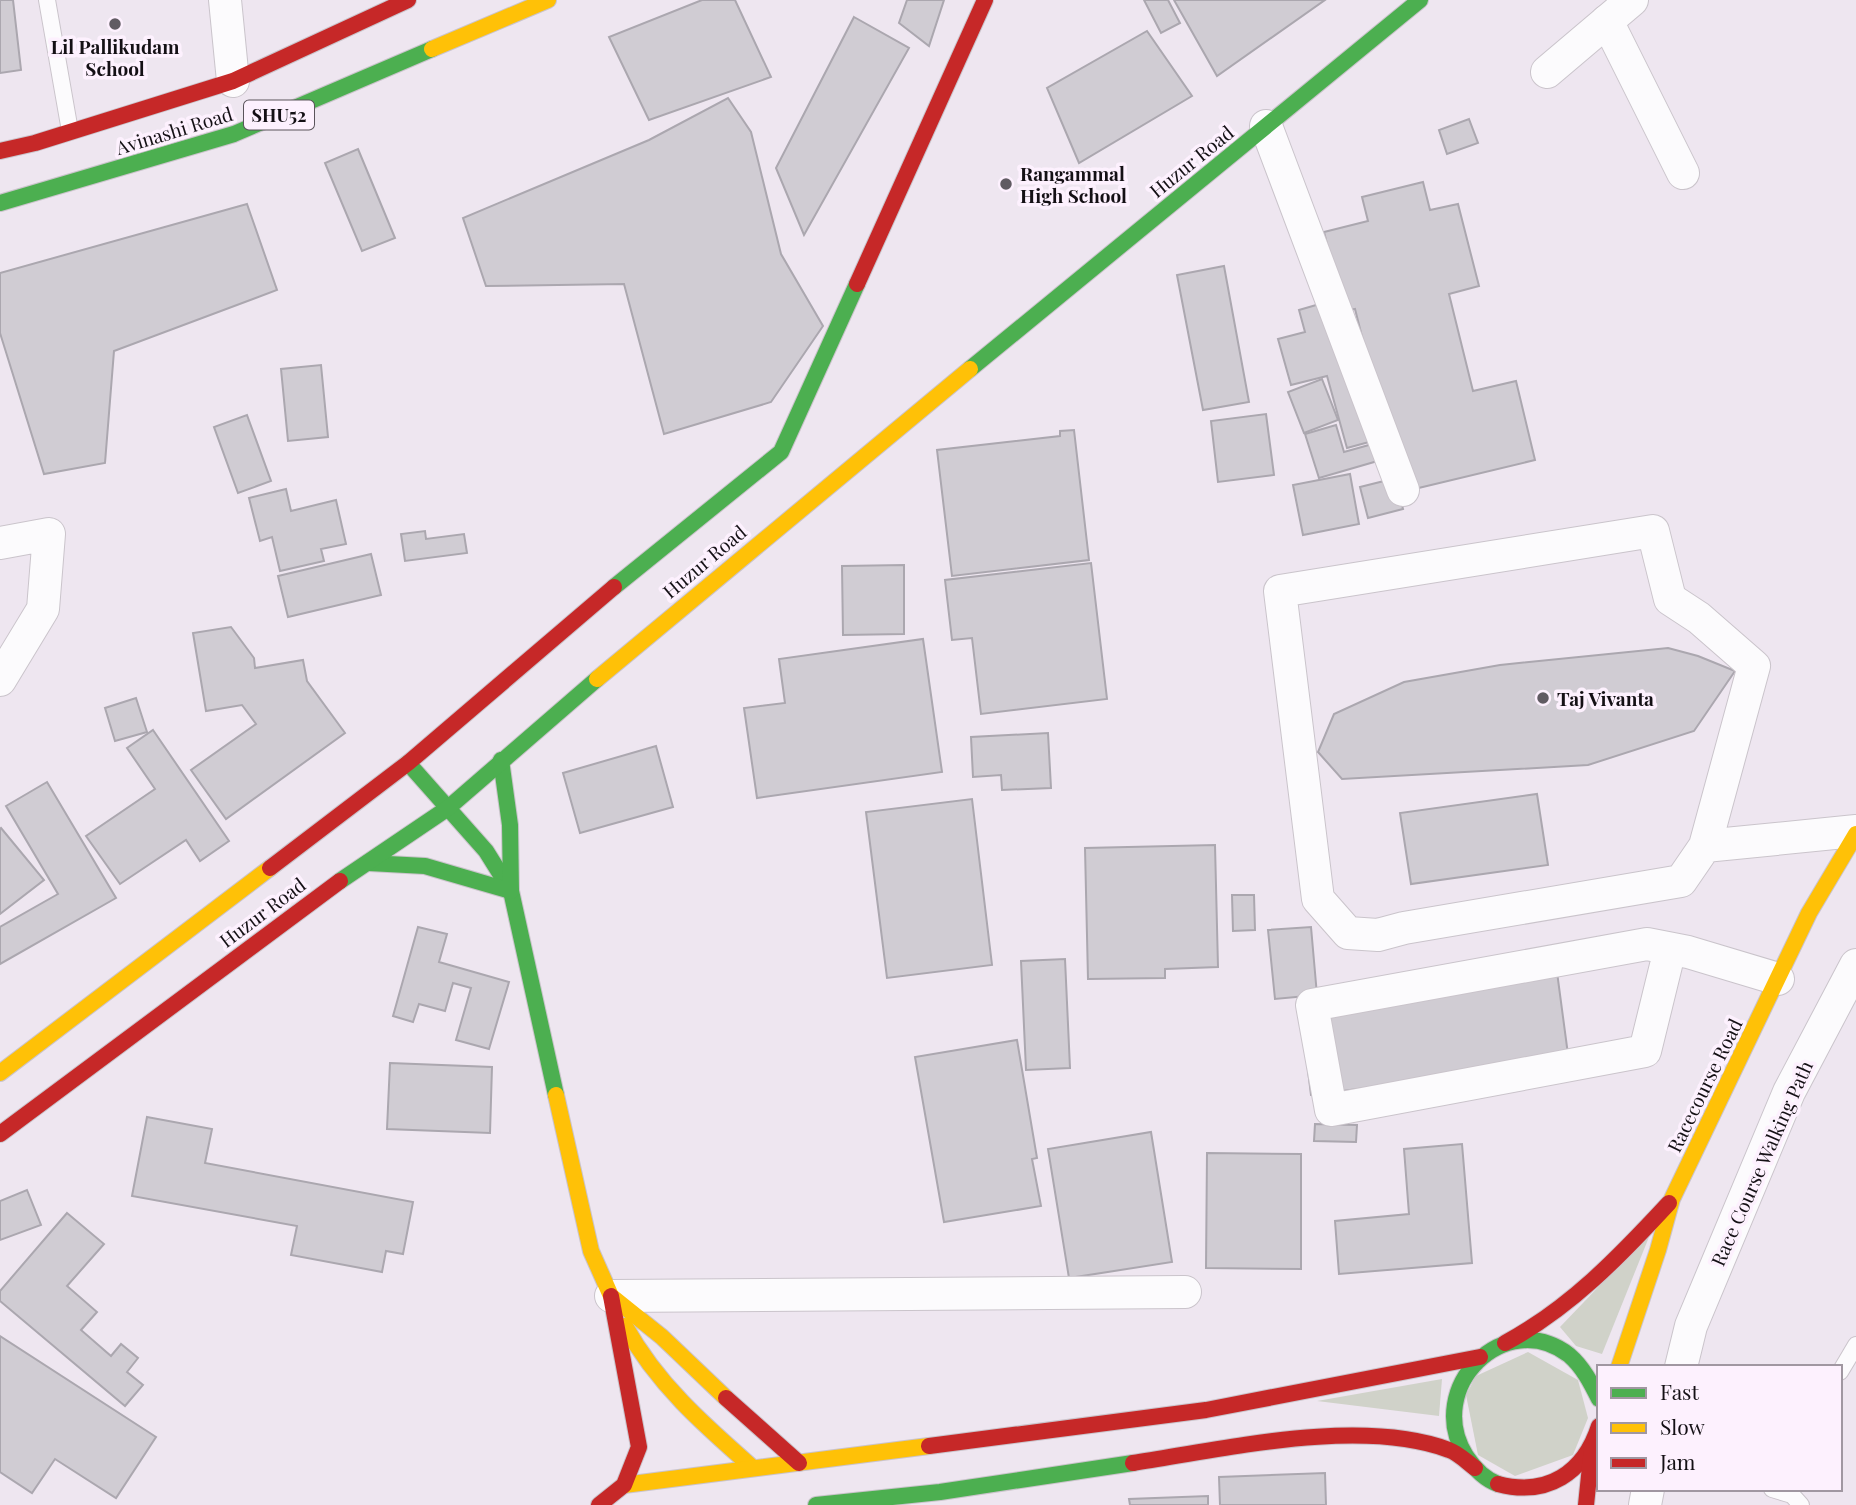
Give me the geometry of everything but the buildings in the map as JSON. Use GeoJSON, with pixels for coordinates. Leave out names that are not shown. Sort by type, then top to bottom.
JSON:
{"type":"FeatureCollection","features":[{"type":"Feature","properties":{"kind":"main road","name":"Avinashi Road"},"geometry":{"type":"LineString","coordinates":[[0,151],[233,81],[408,0]]}},
{"type":"Feature","properties":{"kind":"main road","name":"Avinashi Road"},"geometry":{"type":"LineString","coordinates":[[0,203],[234,134],[548,0]]}},
{"type":"Feature","properties":{"kind":"main road","name":"Huzur Road"},"geometry":{"type":"LineString","coordinates":[[0,1073],[408,763],[591,606],[770,468],[781,452],[985,0]]}},
{"type":"Feature","properties":{"kind":"main road","name":"Huzur Road"},"geometry":{"type":"LineString","coordinates":[[0,1134],[333,886],[448,808],[801,501],[1420,0]]}},
{"type":"Feature","properties":{"kind":"main road"},"geometry":{"type":"LineString","coordinates":[[501,760],[510,825],[511,891],[591,1251],[634,1345],[670,1394],[753,1468]]}},
{"type":"Feature","properties":{"kind":"main road"},"geometry":{"type":"LineString","coordinates":[[408,763],[486,851],[511,891]]}},
{"type":"Feature","properties":{"kind":"main road","name":"Racecourse Road"},"geometry":{"type":"LineString","coordinates":[[1620,1365],[1672,1199],[1809,914],[1856,832]]}},
{"type":"Feature","properties":{"kind":"main road"},"geometry":{"type":"LineString","coordinates":[[369,863],[425,866],[511,891]]}},
{"type":"Feature","properties":{"kind":"main road"},"geometry":{"type":"LineString","coordinates":[[1475,1468],[1455,1435],[1452,1413],[1456,1392],[1465,1373],[1480,1357],[1529,1331],[1569,1301],[1607,1268],[1672,1199]]}},
{"type":"Feature","properties":{"kind":"main road"},"geometry":{"type":"LineString","coordinates":[[611,1296],[662,1337],[694,1370],[799,1463]]}},
{"type":"Feature","properties":{"kind":"main road"},"geometry":{"type":"LineString","coordinates":[[599,1505],[624,1485],[639,1447],[611,1296]]}},
{"type":"Feature","properties":{"kind":"main road"},"geometry":{"type":"LineString","coordinates":[[1501,1345],[1521,1341],[1542,1342],[1562,1350],[1579,1363],[1592,1380],[1597,1394]]}},
{"type":"Feature","properties":{"kind":"main road"},"geometry":{"type":"LineString","coordinates":[[624,1485],[1206,1410],[1480,1357]]}},
{"type":"Feature","properties":{"kind":"main road"},"geometry":{"type":"LineString","coordinates":[[816,1505],[940,1492],[1267,1443],[1385,1435],[1451,1450],[1494,1483],[1537,1487],[1560,1480],[1579,1466],[1595,1448]]}},
{"type":"Feature","properties":{"kind":"main road"},"geometry":{"type":"LineString","coordinates":[[1586,1505],[1595,1448]]}},
{"type":"Feature","properties":{"kind":"main road"},"geometry":{"type":"LineString","coordinates":[[1494,1483],[1500,1505]]}},
{"type":"Feature","properties":{"kind":"street"},"geometry":{"type":"LineString","coordinates":[[225,0],[233,81]]}},
{"type":"Feature","properties":{"kind":"street"},"geometry":{"type":"LineString","coordinates":[[1547,72],[1632,0]]}},
{"type":"Feature","properties":{"kind":"street"},"geometry":{"type":"LineString","coordinates":[[1607,21],[1683,173]]}},
{"type":"Feature","properties":{"kind":"street"},"geometry":{"type":"LineString","coordinates":[[1266,126],[1403,490]]}},
{"type":"Feature","properties":{"kind":"street"},"geometry":{"type":"LineString","coordinates":[[1706,846],[1754,666],[1699,618],[1670,599],[1653,531],[1280,591],[1318,899],[1348,933],[1378,935],[1404,928],[1681,880],[1706,846],[1856,832]]}},
{"type":"Feature","properties":{"kind":"street"},"geometry":{"type":"LineString","coordinates":[[0,543],[49,534],[43,609],[0,680]]}},
{"type":"Feature","properties":{"kind":"street"},"geometry":{"type":"LineString","coordinates":[[1670,949],[1648,995],[1645,1051],[1331,1110],[1312,1005],[1647,944],[1696,954],[1778,979]]}},
{"type":"Feature","properties":{"kind":"street","name":"Race Course Walking Path"},"geometry":{"type":"LineString","coordinates":[[1681,1365],[1691,1326],[1788,1092],[1856,965]]}},
{"type":"Feature","properties":{"kind":"street"},"geometry":{"type":"LineString","coordinates":[[611,1296],[1185,1292]]}},
{"type":"Feature","properties":{"kind":"lane"},"geometry":{"type":"LineString","coordinates":[[47,0],[71,131]]}},
{"type":"Feature","properties":{"kind":"lane"},"geometry":{"type":"LineString","coordinates":[[1842,1369],[1856,1345]]}},
{"type":"Feature","properties":{"kind":"lane"},"geometry":{"type":"LineString","coordinates":[[1779,1491],[1792,1495],[1801,1505]]}},
{"type":"Feature","properties":{"kind":"shaded area"},"geometry":{"type":"Polygon","coordinates":[[[1651,1232],[1602,1354],[1576,1346],[1560,1327],[1651,1232]]]}},
{"type":"Feature","properties":{"kind":"shaded area"},"geometry":{"type":"Polygon","coordinates":[[[1528,1352],[1578,1380],[1588,1418],[1573,1455],[1515,1476],[1478,1455],[1466,1395],[1476,1376],[1528,1352]]]}},
{"type":"Feature","properties":{"kind":"shaded area"},"geometry":{"type":"Polygon","coordinates":[[[1442,1379],[1439,1416],[1317,1401],[1442,1379]]]}},
{"type":"Feature","properties":{"kind":"traffic: fast"},"geometry":{"type":"LineString","coordinates":[[970,369],[1420,0]]}},
{"type":"Feature","properties":{"kind":"traffic: fast"},"geometry":{"type":"LineString","coordinates":[[0,203],[234,134],[432,49]]}},
{"type":"Feature","properties":{"kind":"traffic: fast"},"geometry":{"type":"LineString","coordinates":[[614,587],[781,452],[857,284]]}},
{"type":"Feature","properties":{"kind":"traffic: fast"},"geometry":{"type":"LineString","coordinates":[[340,881],[448,808],[597,679]]}},
{"type":"Feature","properties":{"kind":"traffic: fast"},"geometry":{"type":"LineString","coordinates":[[369,863],[425,866],[511,891],[510,825],[501,760]]}},
{"type":"Feature","properties":{"kind":"traffic: fast"},"geometry":{"type":"LineString","coordinates":[[408,763],[486,851],[511,891],[556,1095]]}},
{"type":"Feature","properties":{"kind":"traffic: fast"},"geometry":{"type":"LineString","coordinates":[[1498,1484],[1472,1465],[1455,1430],[1455,1405],[1463,1381],[1477,1362],[1497,1347],[1520,1341],[1544,1342],[1574,1360],[1597,1395]]}},
{"type":"Feature","properties":{"kind":"traffic: fast"},"geometry":{"type":"LineString","coordinates":[[816,1505],[940,1492],[1133,1463]]}},
{"type":"Feature","properties":{"kind":"traffic: slow"},"geometry":{"type":"LineString","coordinates":[[432,49],[548,0]]}},
{"type":"Feature","properties":{"kind":"traffic: slow"},"geometry":{"type":"LineString","coordinates":[[597,679],[970,369]]}},
{"type":"Feature","properties":{"kind":"traffic: slow"},"geometry":{"type":"LineString","coordinates":[[1620,1365],[1672,1199],[1809,913],[1856,834]]}},
{"type":"Feature","properties":{"kind":"traffic: slow"},"geometry":{"type":"LineString","coordinates":[[0,1073],[270,868]]}},
{"type":"Feature","properties":{"kind":"traffic: slow"},"geometry":{"type":"LineString","coordinates":[[556,1095],[591,1251],[611,1296],[662,1337],[726,1398]]}},
{"type":"Feature","properties":{"kind":"traffic: slow"},"geometry":{"type":"LineString","coordinates":[[625,1326],[652,1367],[683,1403],[753,1468]]}},
{"type":"Feature","properties":{"kind":"traffic: slow"},"geometry":{"type":"LineString","coordinates":[[624,1485],[929,1446]]}},
{"type":"Feature","properties":{"kind":"traffic: jam"},"geometry":{"type":"LineString","coordinates":[[0,151],[35,143],[233,81],[408,0]]}},
{"type":"Feature","properties":{"kind":"traffic: jam"},"geometry":{"type":"LineString","coordinates":[[857,284],[985,0]]}},
{"type":"Feature","properties":{"kind":"traffic: jam"},"geometry":{"type":"LineString","coordinates":[[270,868],[408,763],[614,587]]}},
{"type":"Feature","properties":{"kind":"traffic: jam"},"geometry":{"type":"LineString","coordinates":[[0,1134],[340,881]]}},
{"type":"Feature","properties":{"kind":"traffic: jam"},"geometry":{"type":"LineString","coordinates":[[1505,1343],[1572,1298],[1612,1262],[1669,1203]]}},
{"type":"Feature","properties":{"kind":"traffic: jam"},"geometry":{"type":"LineString","coordinates":[[599,1505],[624,1485],[639,1447],[611,1296]]}},
{"type":"Feature","properties":{"kind":"traffic: jam"},"geometry":{"type":"LineString","coordinates":[[929,1446],[1206,1410],[1480,1357]]}},
{"type":"Feature","properties":{"kind":"traffic: jam"},"geometry":{"type":"LineString","coordinates":[[726,1398],[799,1463]]}},
{"type":"Feature","properties":{"kind":"traffic: jam"},"geometry":{"type":"LineString","coordinates":[[1498,1484],[1532,1487],[1561,1478],[1584,1457],[1597,1431]]}},
{"type":"Feature","properties":{"kind":"traffic: jam"},"geometry":{"type":"LineString","coordinates":[[1133,1463],[1292,1439],[1375,1436],[1414,1441],[1449,1450],[1475,1468]]}},
{"type":"Feature","properties":{"kind":"traffic: jam"},"geometry":{"type":"LineString","coordinates":[[1586,1505],[1592,1447]]}},
{"type":"Feature","properties":{"kind":"place","name":"Lil Pallikudam School"},"geometry":{"type":"Point","coordinates":[115,24]}},
{"type":"Feature","properties":{"kind":"place","name":"Rangammal High School"},"geometry":{"type":"Point","coordinates":[1006,184]}},
{"type":"Feature","properties":{"kind":"place","name":"Taj Vivanta"},"geometry":{"type":"Point","coordinates":[1543,698]}}]}
